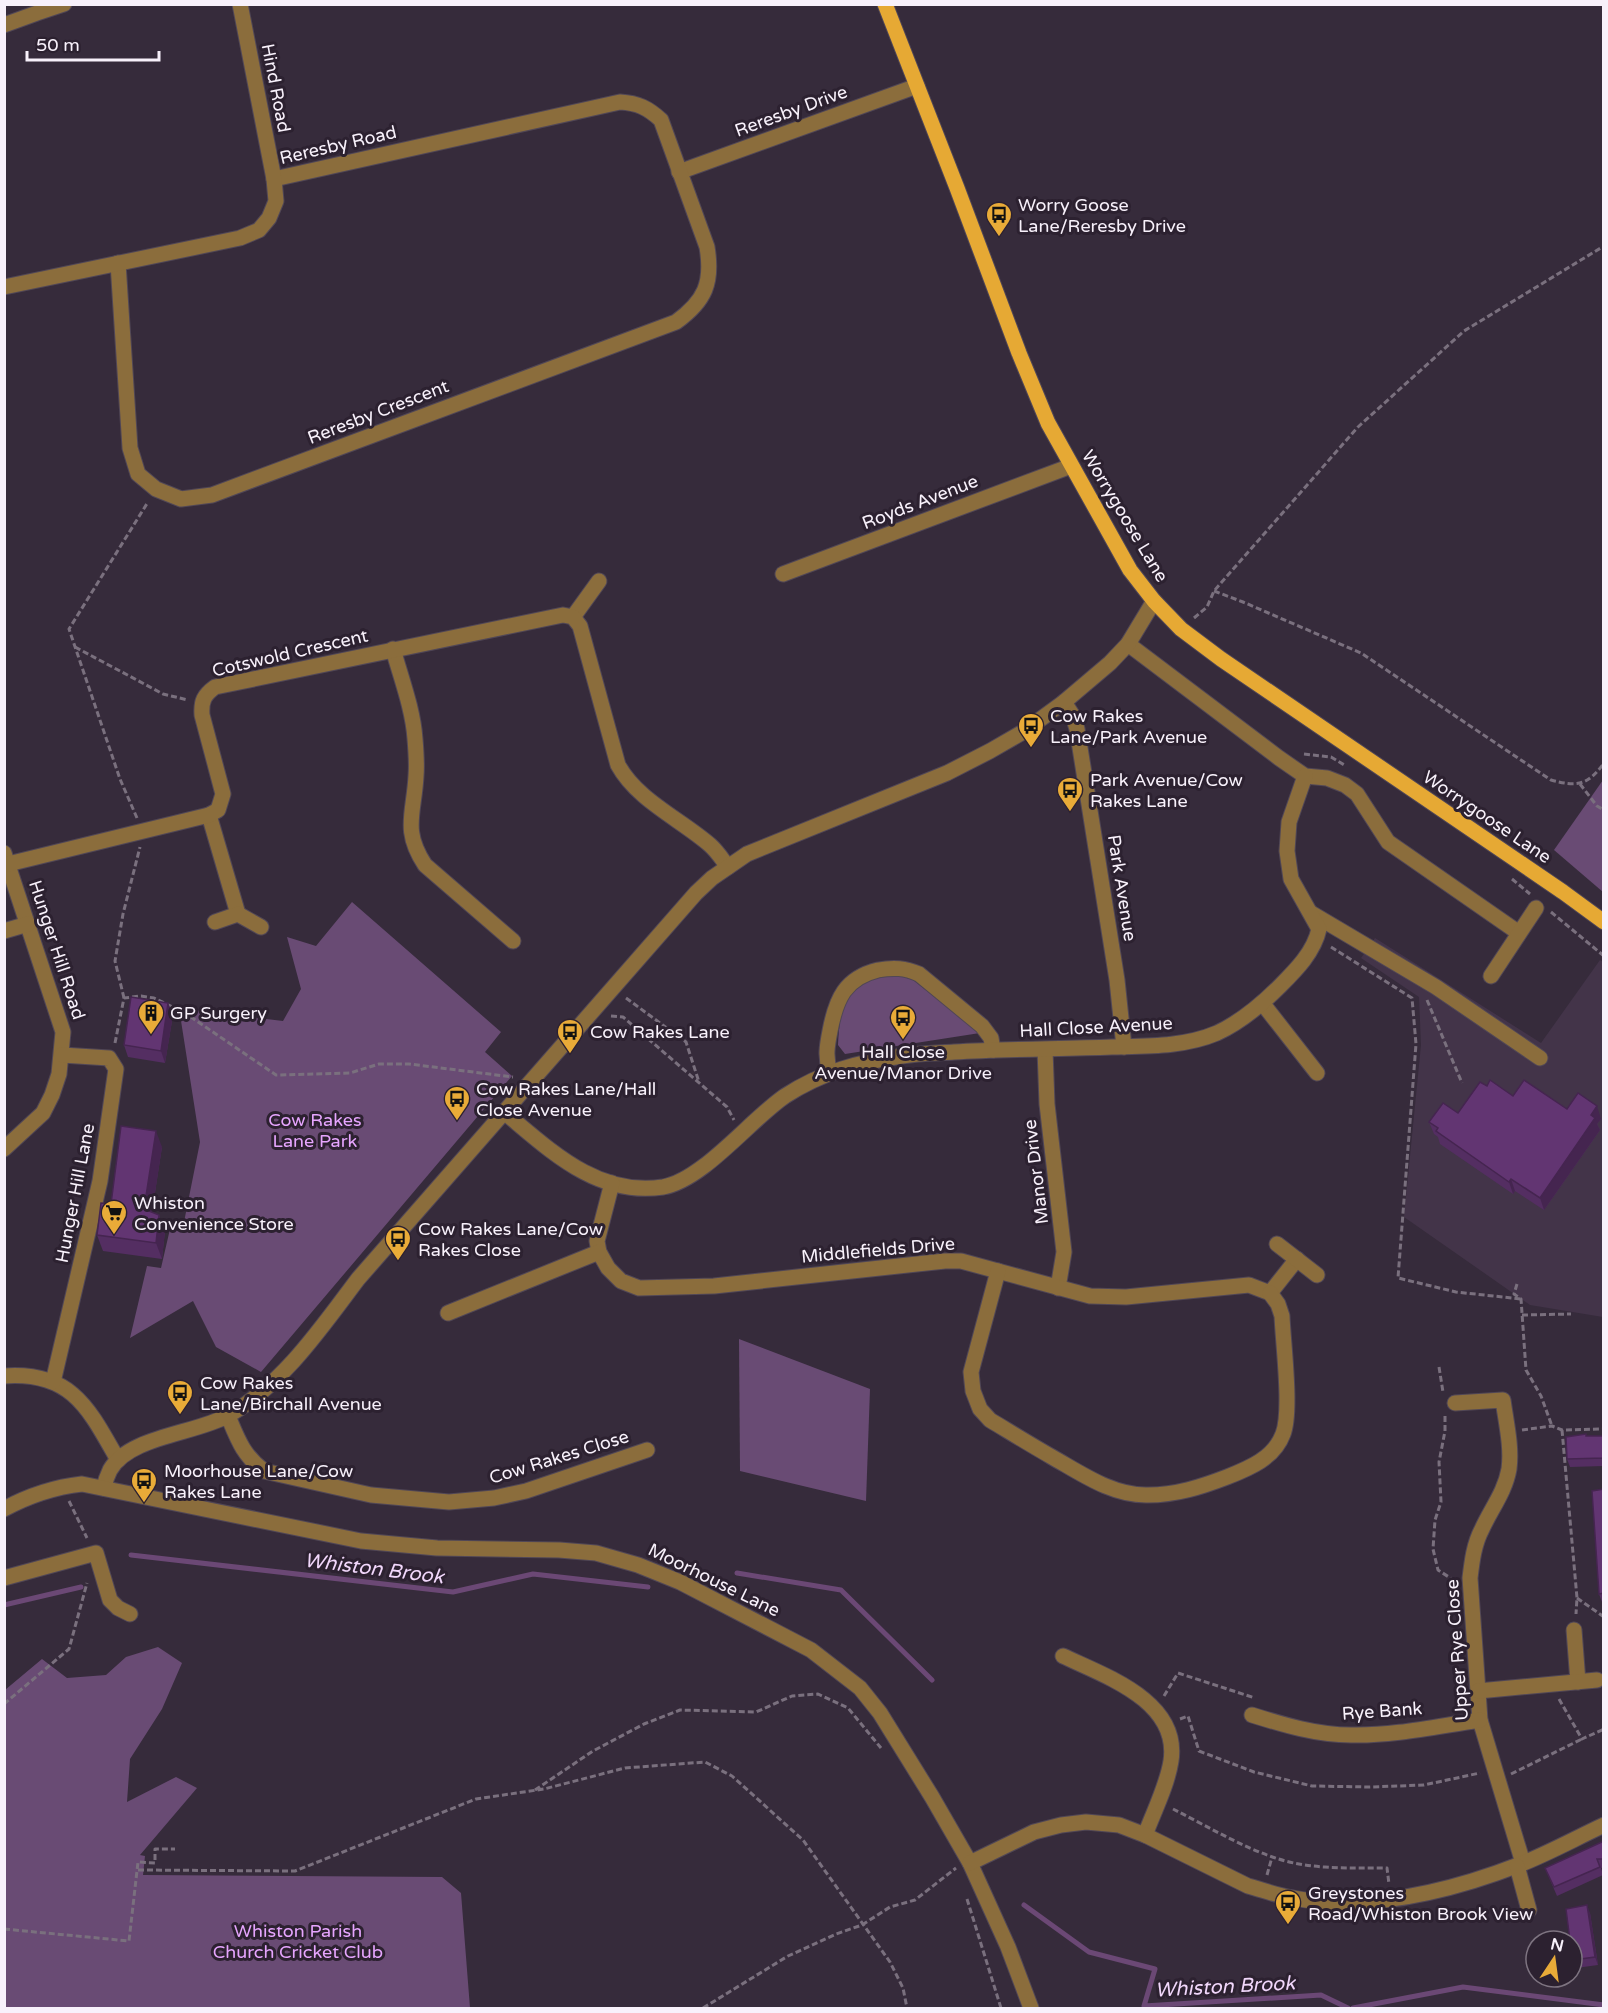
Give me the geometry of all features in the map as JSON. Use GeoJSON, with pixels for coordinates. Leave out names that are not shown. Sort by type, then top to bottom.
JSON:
{"type":"FeatureCollection","features":[{"type":"Feature","properties":{"kind":"main road","name":"Worrygoose Lane"},"geometry":{"type":"LineString","coordinates":[[885,4],[1048,423],[1130,570],[1154,601],[1181,629],[1221,659],[1604,922]]}},
{"type":"Feature","properties":{"kind":"street"},"geometry":{"type":"LineString","coordinates":[[4,25],[64,4]]}},
{"type":"Feature","properties":{"kind":"street","name":"Hind Road"},"geometry":{"type":"LineString","coordinates":[[240,4],[274,179]]}},
{"type":"Feature","properties":{"kind":"street","name":"Reresby Drive"},"geometry":{"type":"LineString","coordinates":[[679,172],[916,86]]}},
{"type":"Feature","properties":{"kind":"street","name":"Reresby Road"},"geometry":{"type":"LineString","coordinates":[[4,287],[240,238],[259,230],[269,218],[276,201],[274,179],[620,102],[638,103],[651,110],[661,120],[679,172]]}},
{"type":"Feature","properties":{"kind":"street","name":"Reresby Crescent"},"geometry":{"type":"LineString","coordinates":[[118,263],[130,448],[138,474],[156,489],[181,499],[212,495],[676,322],[692,310],[704,292],[710,268],[707,247],[679,172]]}},
{"type":"Feature","properties":{"kind":"street","name":"Royds Avenue"},"geometry":{"type":"LineString","coordinates":[[783,574],[1071,466]]}},
{"type":"Feature","properties":{"kind":"street"},"geometry":{"type":"LineString","coordinates":[[599,581],[573,617],[580,626],[618,765],[637,789],[711,845],[728,867]]}},
{"type":"Feature","properties":{"kind":"street"},"geometry":{"type":"LineString","coordinates":[[104,1488],[110,1469],[118,1460],[138,1446],[211,1424],[228,1416],[271,1384],[312,1341],[358,1278],[696,893],[747,854],[956,768],[1023,732],[1064,702],[1110,663],[1128,644],[1154,601]]}},
{"type":"Feature","properties":{"kind":"street","name":"Cotswold Crescent"},"geometry":{"type":"LineString","coordinates":[[209,814],[218,810],[223,794],[202,715],[201,702],[206,694],[215,687],[552,615],[573,617]]}},
{"type":"Feature","properties":{"kind":"street"},"geometry":{"type":"LineString","coordinates":[[1128,644],[1305,776],[1327,778],[1345,785],[1357,794],[1388,842],[1519,933]]}},
{"type":"Feature","properties":{"kind":"street"},"geometry":{"type":"LineString","coordinates":[[393,649],[415,736],[417,775],[410,820],[411,838],[416,851],[425,865],[513,941]]}},
{"type":"Feature","properties":{"kind":"street","name":"Park Avenue"},"geometry":{"type":"LineString","coordinates":[[1064,702],[1073,716],[1077,729],[1117,980],[1124,1047]]}},
{"type":"Feature","properties":{"kind":"street"},"geometry":{"type":"LineString","coordinates":[[1305,776],[1289,822],[1287,851],[1290,879],[1319,929],[1316,942]]}},
{"type":"Feature","properties":{"kind":"street"},"geometry":{"type":"LineString","coordinates":[[6,859],[142,831],[209,814],[238,914],[261,927]]}},
{"type":"Feature","properties":{"kind":"street","name":"Hunger Hill Road"},"geometry":{"type":"LineString","coordinates":[[4,1149],[43,1113],[59,1074],[63,1032],[6,859]]}},
{"type":"Feature","properties":{"kind":"street"},"geometry":{"type":"LineString","coordinates":[[1491,976],[1539,904]]}},
{"type":"Feature","properties":{"kind":"street"},"geometry":{"type":"LineString","coordinates":[[1308,911],[1436,987],[1540,1058]]}},
{"type":"Feature","properties":{"kind":"street"},"geometry":{"type":"LineString","coordinates":[[215,922],[238,914]]}},
{"type":"Feature","properties":{"kind":"street"},"geometry":{"type":"LineString","coordinates":[[4,931],[28,924]]}},
{"type":"Feature","properties":{"kind":"street","name":"Hall Close Avenue"},"geometry":{"type":"LineString","coordinates":[[504,1112],[565,1162],[588,1175],[634,1187],[663,1186],[687,1179],[784,1097],[830,1072],[860,1063],[905,1055],[993,1050],[1155,1046],[1199,1039],[1217,1033],[1263,1004],[1294,972],[1316,942]]}},
{"type":"Feature","properties":{"kind":"street"},"geometry":{"type":"LineString","coordinates":[[830,1072],[826,1062],[826,1051],[839,998],[849,984],[859,976],[888,968],[908,969],[919,974],[982,1026],[991,1038],[993,1050]]}},
{"type":"Feature","properties":{"kind":"street"},"geometry":{"type":"LineString","coordinates":[[1263,1004],[1317,1073]]}},
{"type":"Feature","properties":{"kind":"street","name":"Manor Drive"},"geometry":{"type":"LineString","coordinates":[[1045,1050],[1047,1104],[1064,1252],[1058,1288]]}},
{"type":"Feature","properties":{"kind":"street"},"geometry":{"type":"LineString","coordinates":[[62,1055],[109,1058]]}},
{"type":"Feature","properties":{"kind":"street","name":"Hunger Hill Lane"},"geometry":{"type":"LineString","coordinates":[[53,1382],[100,1181],[116,1069],[109,1058]]}},
{"type":"Feature","properties":{"kind":"street"},"geometry":{"type":"LineString","coordinates":[[448,1313],[599,1252],[597,1241],[612,1183]]}},
{"type":"Feature","properties":{"kind":"street"},"geometry":{"type":"LineString","coordinates":[[1277,1244],[1317,1275]]}},
{"type":"Feature","properties":{"kind":"street","name":"Middlefields Drive"},"geometry":{"type":"LineString","coordinates":[[599,1252],[608,1268],[621,1281],[639,1288],[714,1286],[961,1261],[1090,1296],[1126,1297],[1249,1285],[1270,1293]]}},
{"type":"Feature","properties":{"kind":"street"},"geometry":{"type":"LineString","coordinates":[[998,1271],[971,1372],[973,1391],[980,1409],[990,1420],[1095,1482],[1121,1491],[1146,1495],[1198,1488],[1251,1467],[1272,1452],[1283,1433],[1286,1412],[1282,1316],[1278,1304],[1270,1293],[1297,1259]]}},
{"type":"Feature","properties":{"kind":"street"},"geometry":{"type":"LineString","coordinates":[[4,1376],[53,1382],[69,1390],[86,1406],[118,1460]]}},
{"type":"Feature","properties":{"kind":"street","name":"Upper Rye Close"},"geometry":{"type":"LineString","coordinates":[[1450,1408],[1503,1400],[1509,1441],[1509,1469],[1501,1494],[1481,1529],[1472,1554],[1471,1589],[1480,1720],[1520,1864],[1529,1910]]}},
{"type":"Feature","properties":{"kind":"street","name":"Cow Rakes Close"},"geometry":{"type":"LineString","coordinates":[[228,1416],[242,1449],[251,1462],[264,1472],[371,1495],[449,1502],[494,1498],[526,1491],[647,1450]]}},
{"type":"Feature","properties":{"kind":"street","name":"Moorhouse Lane"},"geometry":{"type":"LineString","coordinates":[[4,1509],[62,1486],[82,1484],[361,1541],[437,1548],[559,1550],[596,1553],[638,1564],[680,1582],[811,1650],[860,1688],[880,1713],[933,1797],[967,1858],[1008,1947],[1030,2008]]}},
{"type":"Feature","properties":{"kind":"street"},"geometry":{"type":"LineString","coordinates":[[4,1578],[96,1553],[110,1600],[118,1608],[130,1614]]}},
{"type":"Feature","properties":{"kind":"street"},"geometry":{"type":"LineString","coordinates":[[1574,1630],[1578,1682]]}},
{"type":"Feature","properties":{"kind":"street"},"geometry":{"type":"LineString","coordinates":[[1063,1656],[1141,1695],[1164,1724],[1170,1736],[1172,1757],[1168,1776],[1145,1835]]}},
{"type":"Feature","properties":{"kind":"street"},"geometry":{"type":"LineString","coordinates":[[1478,1691],[1597,1680]]}},
{"type":"Feature","properties":{"kind":"street","name":"Rye Bank"},"geometry":{"type":"LineString","coordinates":[[1255,1716],[1288,1726],[1351,1735],[1381,1734],[1480,1720]]}},
{"type":"Feature","properties":{"kind":"street"},"geometry":{"type":"LineString","coordinates":[[967,1858],[1034,1832],[1086,1822],[1119,1826],[1145,1835],[1248,1887],[1293,1898],[1335,1901],[1390,1899],[1413,1897],[1469,1882],[1520,1864],[1604,1825]]}},
{"type":"Feature","properties":{"kind":"path"},"geometry":{"type":"LineString","coordinates":[[1181,629],[1208,608],[1214,591],[1358,426],[1455,339],[1474,325],[1604,246]]}},
{"type":"Feature","properties":{"kind":"path"},"geometry":{"type":"LineString","coordinates":[[109,1058],[114,1050],[124,998],[115,961],[123,914],[139,855],[142,831],[120,779],[69,629],[156,489]]}},
{"type":"Feature","properties":{"kind":"path"},"geometry":{"type":"LineString","coordinates":[[1214,591],[1361,653],[1551,780],[1566,784],[1580,784],[1594,777],[1604,763]]}},
{"type":"Feature","properties":{"kind":"path"},"geometry":{"type":"LineString","coordinates":[[75,646],[163,694],[201,702]]}},
{"type":"Feature","properties":{"kind":"path"},"geometry":{"type":"LineString","coordinates":[[1279,758],[1292,752],[1331,757],[1347,766]]}},
{"type":"Feature","properties":{"kind":"path"},"geometry":{"type":"LineString","coordinates":[[1580,784],[1597,806],[1604,810]]}},
{"type":"Feature","properties":{"kind":"path"},"geometry":{"type":"LineString","coordinates":[[1508,876],[1604,956]]}},
{"type":"Feature","properties":{"kind":"path"},"geometry":{"type":"LineString","coordinates":[[1316,942],[1334,948],[1412,998],[1416,1044],[1398,1278],[1456,1292],[1521,1299]]}},
{"type":"Feature","properties":{"kind":"path"},"geometry":{"type":"LineString","coordinates":[[1334,948],[1346,946]]}},
{"type":"Feature","properties":{"kind":"path"},"geometry":{"type":"LineString","coordinates":[[612,988],[686,1042],[699,1082]]}},
{"type":"Feature","properties":{"kind":"path"},"geometry":{"type":"LineString","coordinates":[[124,998],[141,996],[154,998],[185,1013],[276,1076],[350,1074],[379,1064],[409,1065],[532,1080]]}},
{"type":"Feature","properties":{"kind":"path"},"geometry":{"type":"LineString","coordinates":[[1425,997],[1462,1083]]}},
{"type":"Feature","properties":{"kind":"path"},"geometry":{"type":"LineString","coordinates":[[591,1013],[623,1017],[727,1107],[741,1133]]}},
{"type":"Feature","properties":{"kind":"path"},"geometry":{"type":"LineString","coordinates":[[1517,1284],[1514,1294],[1521,1299]]}},
{"type":"Feature","properties":{"kind":"path"},"geometry":{"type":"LineString","coordinates":[[1521,1299],[1526,1370],[1541,1396],[1552,1426]]}},
{"type":"Feature","properties":{"kind":"path"},"geometry":{"type":"LineString","coordinates":[[1522,1316],[1571,1314]]}},
{"type":"Feature","properties":{"kind":"path"},"geometry":{"type":"LineString","coordinates":[[1450,1408],[1439,1462],[1441,1502],[1435,1520],[1432,1549],[1438,1570],[1471,1589]]}},
{"type":"Feature","properties":{"kind":"path"},"geometry":{"type":"LineString","coordinates":[[1509,1441],[1524,1429],[1552,1426],[1562,1430],[1604,1429]]}},
{"type":"Feature","properties":{"kind":"path"},"geometry":{"type":"LineString","coordinates":[[1562,1430],[1577,1598],[1574,1630]]}},
{"type":"Feature","properties":{"kind":"path"},"geometry":{"type":"LineString","coordinates":[[62,1486],[83,1531]]}},
{"type":"Feature","properties":{"kind":"path"},"geometry":{"type":"LineString","coordinates":[[4,1704],[69,1649],[96,1553]]}},
{"type":"Feature","properties":{"kind":"path"},"geometry":{"type":"LineString","coordinates":[[1577,1598],[1604,1617]]}},
{"type":"Feature","properties":{"kind":"path"},"geometry":{"type":"LineString","coordinates":[[1151,1707],[1166,1693],[1178,1673],[1262,1700],[1255,1716]]}},
{"type":"Feature","properties":{"kind":"path"},"geometry":{"type":"LineString","coordinates":[[1551,1684],[1582,1739]]}},
{"type":"Feature","properties":{"kind":"path"},"geometry":{"type":"LineString","coordinates":[[533,1790],[593,1751],[644,1724],[680,1710],[756,1712],[792,1696],[818,1694],[848,1708],[884,1751]]}},
{"type":"Feature","properties":{"kind":"path"},"geometry":{"type":"LineString","coordinates":[[1164,1724],[1188,1716],[1199,1750],[1254,1772],[1312,1786],[1370,1787],[1424,1785],[1496,1775],[1604,1729]]}},
{"type":"Feature","properties":{"kind":"path"},"geometry":{"type":"LineString","coordinates":[[138,1870],[295,1871],[476,1799],[533,1790],[625,1768],[705,1762],[732,1776],[803,1840],[890,1962],[903,1988],[906,2008]]}},
{"type":"Feature","properties":{"kind":"path"},"geometry":{"type":"LineString","coordinates":[[1158,1802],[1269,1856],[1299,1864],[1341,1869],[1387,1868],[1390,1899]]}},
{"type":"Feature","properties":{"kind":"path"},"geometry":{"type":"LineString","coordinates":[[4,1929],[129,1941],[138,1862],[154,1863],[155,1849],[175,1849]]}},
{"type":"Feature","properties":{"kind":"path"},"geometry":{"type":"LineString","coordinates":[[703,2008],[788,1956],[862,1925],[890,1907],[915,1900],[967,1858]]}},
{"type":"Feature","properties":{"kind":"path"},"geometry":{"type":"LineString","coordinates":[[964,1890],[1001,2008]]}},
{"type":"Feature","properties":{"kind":"shaded area"},"geometry":{"type":"Polygon","coordinates":[[[1375,938],[1541,1043],[1600,960],[1603,962],[1603,1317],[1530,1305],[1404,1217],[1421,1045],[1419,997],[1361,958],[1375,938]]]}},
{"type":"Feature","properties":{"kind":"green space"},"geometry":{"type":"Polygon","coordinates":[[[1603,780],[1603,892],[1554,850],[1603,780]]]}},
{"type":"Feature","properties":{"kind":"green space","name":"Cow Rakes Lane Park"},"geometry":{"type":"Polygon","coordinates":[[[352,902],[501,1032],[485,1052],[512,1076],[261,1372],[216,1347],[193,1301],[130,1338],[147,1266],[161,1268],[170,1229],[182,1232],[200,1142],[179,1008],[283,1021],[301,989],[287,937],[316,946],[352,902]]]}},
{"type":"Feature","properties":{"kind":"green space"},"geometry":{"type":"Polygon","coordinates":[[[895,974],[913,980],[980,1033],[845,1054],[838,1045],[838,1037],[843,1010],[850,993],[863,981],[895,974]]]}},
{"type":"Feature","properties":{"kind":"green space"},"geometry":{"type":"Polygon","coordinates":[[[739,1339],[870,1389],[866,1501],[740,1471],[739,1339]]]}},
{"type":"Feature","properties":{"kind":"green space","name":"Whiston Parish Church Cricket Club"},"geometry":{"type":"Polygon","coordinates":[[[158,1647],[182,1663],[162,1709],[130,1759],[127,1802],[176,1777],[197,1788],[140,1855],[145,1856],[143,1875],[442,1877],[461,1893],[470,2008],[5,2008],[5,1690],[42,1659],[67,1678],[106,1675],[126,1657],[158,1647]]]}},
{"type":"Feature","properties":{"kind":"building","name":"GP Surgery"},"geometry":{"type":"Polygon","coordinates":[[[131,997],[168,1003],[161,1051],[124,1045],[131,997]]]}},
{"type":"Feature","properties":{"kind":"building"},"geometry":{"type":"Polygon","coordinates":[[[1490,1080],[1513,1096],[1524,1080],[1567,1109],[1578,1093],[1597,1106],[1591,1115],[1595,1118],[1540,1198],[1511,1179],[1509,1182],[1436,1131],[1438,1128],[1429,1122],[1443,1103],[1458,1113],[1480,1082],[1487,1086],[1490,1080]]]}},
{"type":"Feature","properties":{"kind":"building"},"geometry":{"type":"Polygon","coordinates":[[[121,1126],[156,1131],[144,1209],[159,1215],[156,1243],[97,1235],[101,1203],[111,1204],[121,1126]]]}},
{"type":"Feature","properties":{"kind":"building"},"geometry":{"type":"Polygon","coordinates":[[[1586,1434],[1586,1436],[1604,1436],[1604,1458],[1567,1459],[1566,1437],[1586,1434]]]}},
{"type":"Feature","properties":{"kind":"building"},"geometry":{"type":"Polygon","coordinates":[[[1604,1489],[1604,1593],[1599,1594],[1592,1491],[1604,1489]]]}},
{"type":"Feature","properties":{"kind":"building"},"geometry":{"type":"Polygon","coordinates":[[[1604,1841],[1604,1859],[1597,1859],[1600,1867],[1554,1887],[1545,1868],[1604,1841]]]}},
{"type":"Feature","properties":{"kind":"building"},"geometry":{"type":"Polygon","coordinates":[[[1587,1905],[1595,1957],[1584,1958],[1584,1929],[1568,1929],[1566,1909],[1587,1905]]]}},
{"type":"Feature","properties":{"kind":"waterway","name":"Whiston Brook"},"geometry":{"type":"LineString","coordinates":[[131,1555],[453,1592],[533,1574],[648,1587]]}},
{"type":"Feature","properties":{"kind":"waterway","name":"Whiston Brook"},"geometry":{"type":"LineString","coordinates":[[737,1573],[841,1590],[932,1680]]}},
{"type":"Feature","properties":{"kind":"waterway","name":"Whiston Brook"},"geometry":{"type":"LineString","coordinates":[[4,1605],[81,1587]]}},
{"type":"Feature","properties":{"kind":"waterway","name":"Whiston Brook"},"geometry":{"type":"LineString","coordinates":[[1024,1905],[1089,1952],[1155,1969],[1144,2006],[1321,1995],[1348,2008]]}},
{"type":"Feature","properties":{"kind":"waterway","name":"Whiston Brook"},"geometry":{"type":"LineString","coordinates":[[1353,2008],[1463,1987],[1604,2005]]}},
{"type":"Feature","properties":{"kind":"place","name":"Worry Goose Lane/Reresby Drive"},"geometry":{"type":"Point","coordinates":[999,238]}},
{"type":"Feature","properties":{"kind":"place","name":"Cow Rakes Lane/Park Avenue"},"geometry":{"type":"Point","coordinates":[1031,749]}},
{"type":"Feature","properties":{"kind":"place","name":"Park Avenue/Cow Rakes Lane"},"geometry":{"type":"Point","coordinates":[1070,813]}},
{"type":"Feature","properties":{"kind":"place","name":"GP Surgery"},"geometry":{"type":"Point","coordinates":[151,1036]}},
{"type":"Feature","properties":{"kind":"place","name":"Hall Close Avenue/Manor Drive"},"geometry":{"type":"Point","coordinates":[903,1041]}},
{"type":"Feature","properties":{"kind":"place","name":"Cow Rakes Lane"},"geometry":{"type":"Point","coordinates":[570,1055]}},
{"type":"Feature","properties":{"kind":"place","name":"Cow Rakes Lane/Hall Close Avenue"},"geometry":{"type":"Point","coordinates":[457,1122]}},
{"type":"Feature","properties":{"kind":"place","name":"Whiston Convenience Store"},"geometry":{"type":"Point","coordinates":[114,1236]}},
{"type":"Feature","properties":{"kind":"place","name":"Cow Rakes Lane/Cow Rakes Close"},"geometry":{"type":"Point","coordinates":[398,1262]}},
{"type":"Feature","properties":{"kind":"place","name":"Cow Rakes Lane/Birchall Avenue"},"geometry":{"type":"Point","coordinates":[180,1416]}},
{"type":"Feature","properties":{"kind":"place","name":"Moorhouse Lane/Cow Rakes Lane"},"geometry":{"type":"Point","coordinates":[144,1504]}},
{"type":"Feature","properties":{"kind":"place","name":"Greystones Road/Whiston Brook View"},"geometry":{"type":"Point","coordinates":[1288,1926]}}]}
